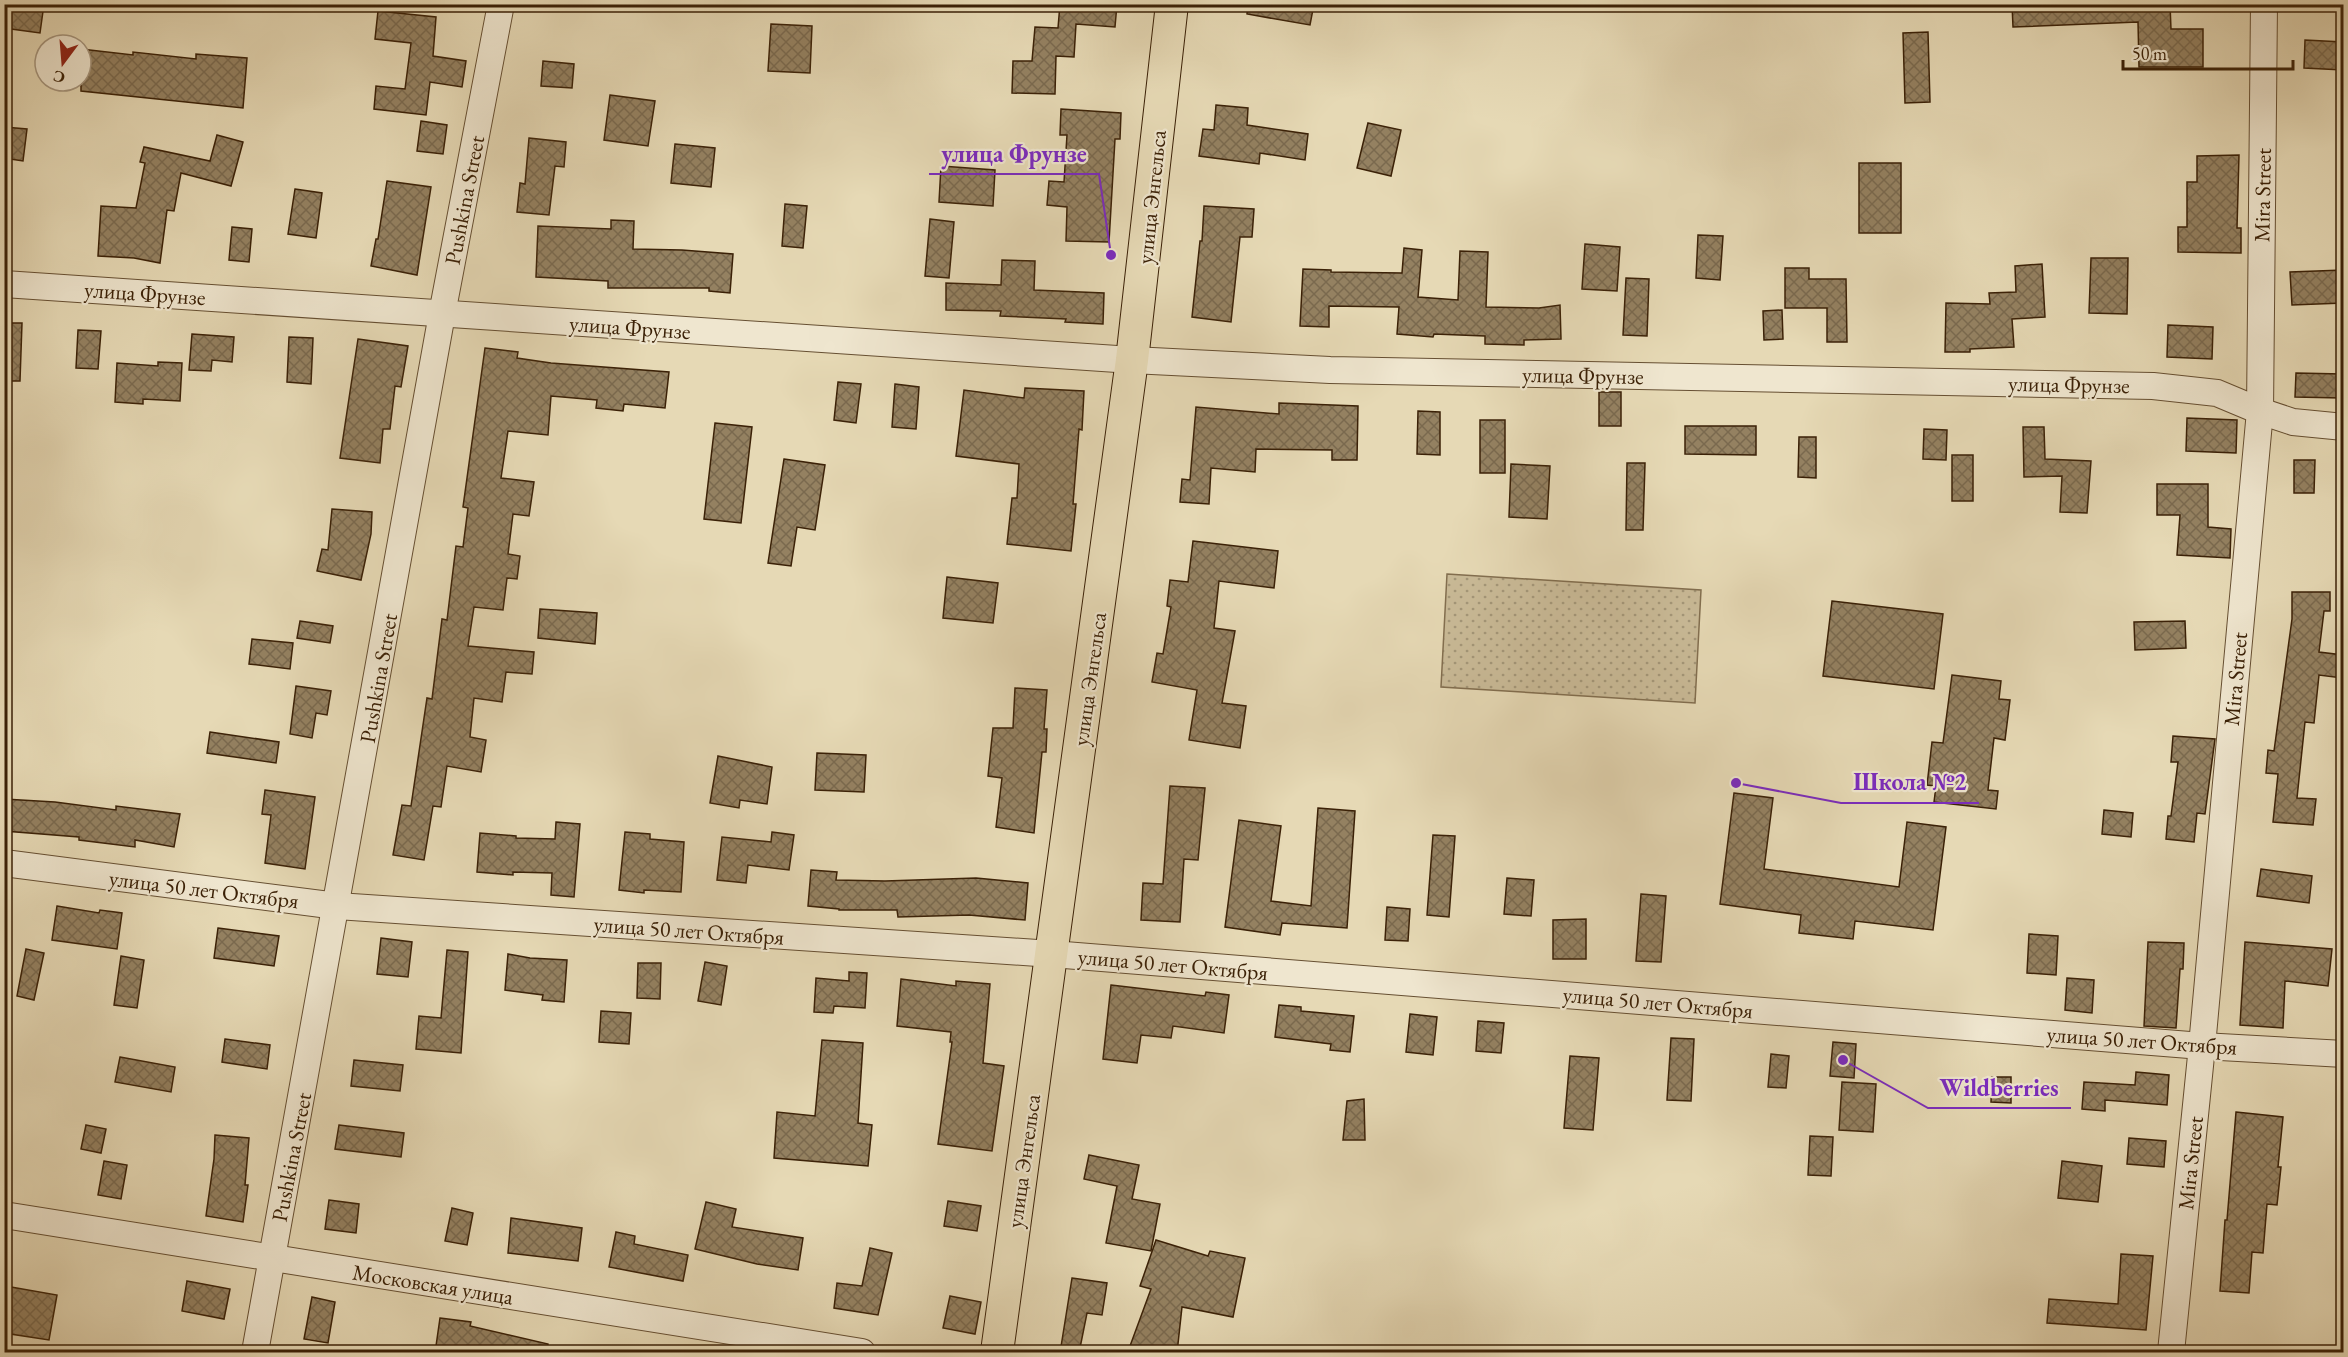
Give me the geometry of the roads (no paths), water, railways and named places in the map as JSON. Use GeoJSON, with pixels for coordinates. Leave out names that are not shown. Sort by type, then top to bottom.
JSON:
{"type":"FeatureCollection","features":[{"type":"Feature","properties":{"kind":"main road","name":"улица Энгельса"},"geometry":{"type":"LineString","coordinates":[[997,1353],[1132,360],[1172,4]]}},
{"type":"Feature","properties":{"kind":"street","name":"Pushkina Street"},"geometry":{"type":"LineString","coordinates":[[255,1353],[442,314],[501,4]]}},
{"type":"Feature","properties":{"kind":"street","name":"Mira Street"},"geometry":{"type":"LineString","coordinates":[[2171,1353],[2202,1046],[2260,411],[2264,4]]}},
{"type":"Feature","properties":{"kind":"street","name":"улица Фрунзе"},"geometry":{"type":"LineString","coordinates":[[4,284],[1132,360],[1342,371],[2153,386],[2217,393],[2293,422],[2343,427]]}},
{"type":"Feature","properties":{"kind":"street","name":"улица 50 лет Октября"},"geometry":{"type":"LineString","coordinates":[[4,863],[337,906],[1052,954],[2202,1046],[2343,1054]]}},
{"type":"Feature","properties":{"kind":"street","name":"Московская улица"},"geometry":{"type":"LineString","coordinates":[[4,1215],[862,1353]]}},
{"type":"Feature","properties":{"kind":"place","name":"улица Фрунзе"},"geometry":{"type":"Point","coordinates":[1111,255]}},
{"type":"Feature","properties":{"kind":"place","name":"Школа №2"},"geometry":{"type":"Point","coordinates":[1736,783]}},
{"type":"Feature","properties":{"kind":"place","name":"Wildberries"},"geometry":{"type":"Point","coordinates":[1843,1060]}}]}
